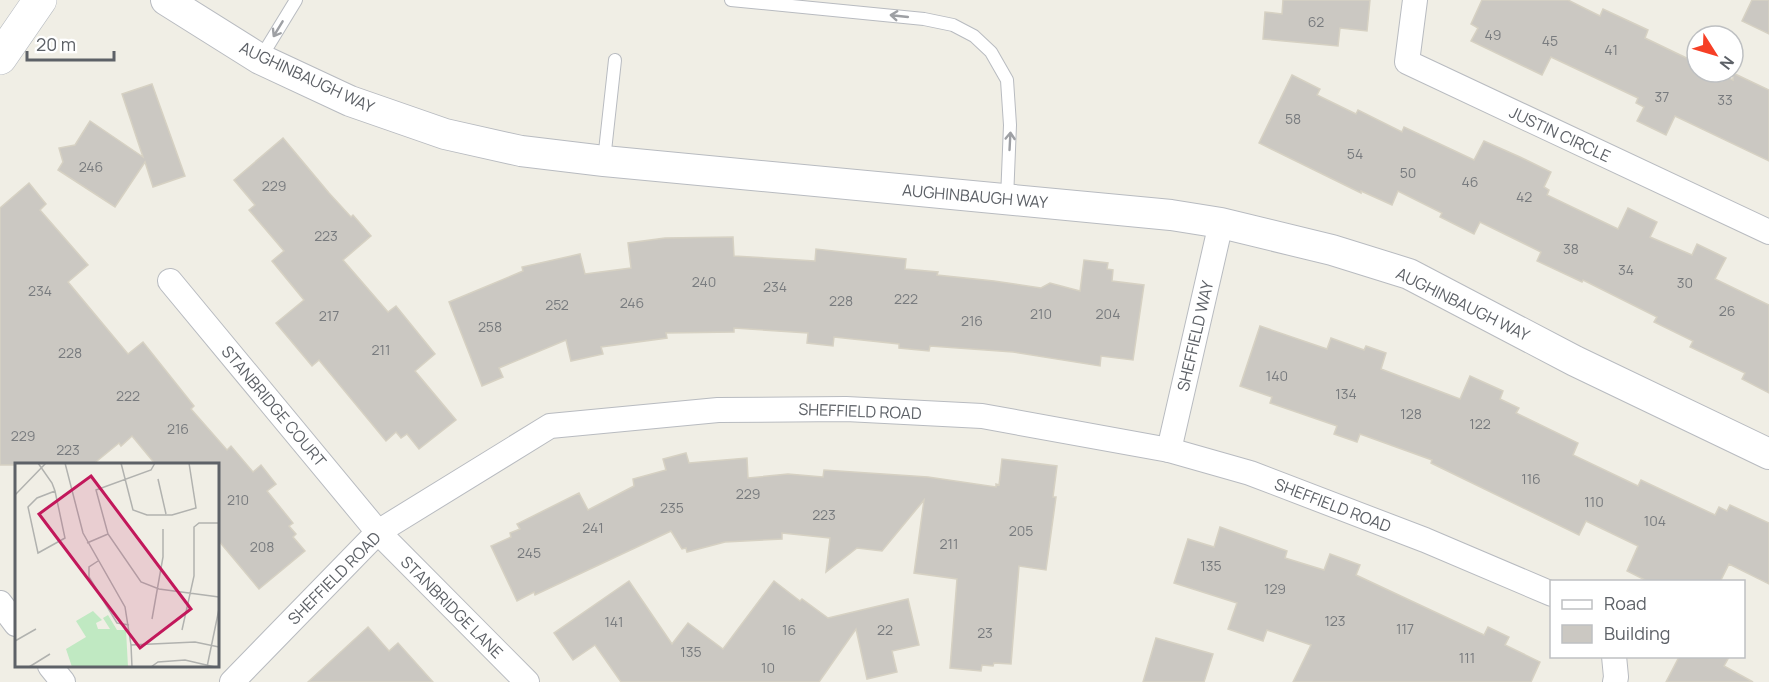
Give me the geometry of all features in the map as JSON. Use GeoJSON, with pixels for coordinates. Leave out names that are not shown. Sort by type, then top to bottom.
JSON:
{"type":"FeatureCollection","features":[{"type":"Feature","properties":{"kind":"main road"},"geometry":{"type":"LineString","coordinates":[[0,58],[40,0]]}},
{"type":"Feature","properties":{"kind":"street","name":"AUGHINBAUGH WAY"},"geometry":{"type":"LineString","coordinates":[[166,0],[260,59],[350,101],[445,134],[521,151],[603,161],[1171,215],[1221,223],[1332,250],[1409,274],[1575,361],[1769,454]]}},
{"type":"Feature","properties":{"kind":"street","name":"JUSTIN CIRCLE"},"geometry":{"type":"LineString","coordinates":[[1415,0],[1407,62],[1769,232]]}},
{"type":"Feature","properties":{"kind":"street","name":"SHEFFIELD WAY"},"geometry":{"type":"LineString","coordinates":[[1169,450],[1221,223]]}},
{"type":"Feature","properties":{"kind":"street","name":"STANBRIDGE COURT"},"geometry":{"type":"LineString","coordinates":[[170,281],[378,532]]}},
{"type":"Feature","properties":{"kind":"street","name":"SHEFFIELD ROAD"},"geometry":{"type":"LineString","coordinates":[[232,682],[378,532],[550,426],[718,410],[846,408],[982,416],[1169,450],[1272,481],[1425,540],[1550,594]]}},
{"type":"Feature","properties":{"kind":"street","name":"STANBRIDGE LANE"},"geometry":{"type":"LineString","coordinates":[[378,532],[527,682]]}},
{"type":"Feature","properties":{"kind":"street"},"geometry":{"type":"LineString","coordinates":[[0,603],[15,623]]}},
{"type":"Feature","properties":{"kind":"street"},"geometry":{"type":"LineString","coordinates":[[1614,658],[1615,682]]}},
{"type":"Feature","properties":{"kind":"street"},"geometry":{"type":"LineString","coordinates":[[51,667],[63,682]]}},
{"type":"Feature","properties":{"kind":"lane"},"geometry":{"type":"LineString","coordinates":[[260,59],[296,0]]}},
{"type":"Feature","properties":{"kind":"lane"},"geometry":{"type":"LineString","coordinates":[[731,0],[924,19],[953,25],[974,36],[991,52],[1007,80],[1010,125],[1007,199]]}},
{"type":"Feature","properties":{"kind":"lane"},"geometry":{"type":"LineString","coordinates":[[603,161],[615,60]]}},
{"type":"Feature","properties":{"kind":"building"},"geometry":{"type":"Polygon","coordinates":[[[1283,0],[1370,0],[1367,31],[1340,28],[1338,46],[1263,39],[1265,12],[1282,14],[1283,0]]]}},
{"type":"Feature","properties":{"kind":"building"},"geometry":{"type":"Polygon","coordinates":[[[1482,0],[1568,0],[1600,16],[1603,9],[1648,30],[1645,38],[1685,57],[1685,84],[1745,84],[1745,79],[1769,90],[1769,161],[1675,116],[1666,135],[1637,121],[1644,107],[1636,103],[1638,98],[1551,57],[1542,75],[1471,41],[1478,28],[1471,24],[1482,0]]]}},
{"type":"Feature","properties":{"kind":"building"},"geometry":{"type":"Polygon","coordinates":[[[1752,0],[1769,0],[1769,34],[1742,21],[1752,0]]]}},
{"type":"Feature","properties":{"kind":"building"},"geometry":{"type":"Polygon","coordinates":[[[1292,75],[1320,89],[1317,95],[1356,114],[1358,110],[1402,132],[1404,127],[1474,160],[1484,141],[1520,157],[1551,172],[1544,187],[1549,190],[1547,195],[1618,229],[1628,208],[1657,222],[1650,237],[1692,255],[1697,244],[1726,258],[1715,279],[1769,305],[1769,393],[1742,379],[1745,373],[1690,347],[1693,341],[1654,322],[1657,317],[1583,280],[1582,282],[1537,261],[1541,252],[1480,222],[1474,234],[1440,217],[1442,213],[1398,191],[1392,205],[1361,191],[1361,193],[1259,143],[1292,75]]]}},
{"type":"Feature","properties":{"kind":"building"},"geometry":{"type":"Polygon","coordinates":[[[152,84],[185,176],[153,187],[145,162],[115,207],[58,170],[63,162],[59,148],[75,145],[90,121],[143,157],[122,94],[152,84]]]}},
{"type":"Feature","properties":{"kind":"building"},"geometry":{"type":"Polygon","coordinates":[[[283,138],[329,193],[371,236],[343,260],[388,312],[396,306],[435,354],[415,371],[456,420],[419,449],[407,434],[401,438],[396,432],[386,441],[319,360],[312,366],[276,323],[304,300],[272,261],[284,251],[249,210],[255,205],[234,180],[283,138]]]}},
{"type":"Feature","properties":{"kind":"building"},"geometry":{"type":"Polygon","coordinates":[[[29,183],[46,204],[40,210],[88,265],[68,282],[128,354],[143,342],[194,406],[191,409],[227,450],[231,446],[253,472],[261,465],[276,484],[267,491],[293,523],[289,526],[296,534],[293,537],[305,551],[259,589],[219,541],[219,463],[154,463],[132,436],[121,446],[119,443],[94,463],[0,465],[0,208],[29,183]]]}},
{"type":"Feature","properties":{"kind":"building"},"geometry":{"type":"Polygon","coordinates":[[[733,237],[734,256],[815,261],[816,249],[906,259],[905,269],[938,272],[937,275],[1041,288],[1050,283],[1080,291],[1084,260],[1108,263],[1107,269],[1113,270],[1112,281],[1144,285],[1133,360],[1101,356],[1100,366],[1013,352],[930,346],[929,351],[899,348],[899,344],[834,337],[833,346],[807,343],[808,333],[734,328],[734,332],[666,333],[667,338],[601,347],[603,354],[571,361],[566,340],[499,368],[503,377],[482,386],[449,302],[523,271],[522,267],[580,254],[585,274],[631,268],[628,243],[665,238],[733,237]]]}},
{"type":"Feature","properties":{"kind":"building"},"geometry":{"type":"Polygon","coordinates":[[[1260,326],[1327,349],[1331,338],[1364,350],[1366,346],[1386,353],[1381,369],[1460,399],[1470,376],[1503,391],[1500,399],[1519,408],[1516,413],[1578,443],[1573,455],[1638,486],[1641,480],[1715,515],[1719,507],[1727,511],[1730,505],[1769,523],[1769,584],[1729,564],[1721,580],[1645,580],[1627,571],[1638,546],[1586,521],[1579,535],[1431,463],[1432,460],[1360,434],[1357,442],[1334,434],[1337,426],[1270,403],[1272,397],[1240,386],[1260,326]]]}},
{"type":"Feature","properties":{"kind":"building"},"geometry":{"type":"Polygon","coordinates":[[[686,453],[689,463],[747,458],[748,478],[788,474],[823,477],[824,470],[928,477],[996,487],[996,484],[999,485],[1002,459],[1057,466],[1053,497],[1056,497],[1046,570],[1019,566],[1011,664],[982,665],[981,671],[950,668],[957,579],[914,573],[924,500],[882,551],[857,548],[826,572],[830,538],[782,533],[782,539],[725,542],[687,552],[686,548],[682,549],[671,531],[535,595],[534,592],[517,601],[491,546],[511,537],[510,533],[520,529],[517,524],[579,493],[588,510],[634,486],[633,479],[666,470],[663,459],[686,453]]]}},
{"type":"Feature","properties":{"kind":"building"},"geometry":{"type":"Polygon","coordinates":[[[1220,527],[1287,551],[1285,558],[1324,570],[1330,554],[1360,565],[1356,575],[1484,635],[1488,627],[1509,637],[1505,645],[1540,662],[1531,682],[1293,682],[1311,645],[1267,630],[1263,641],[1228,629],[1237,603],[1174,583],[1188,539],[1214,547],[1220,527]]]}},
{"type":"Feature","properties":{"kind":"building"},"geometry":{"type":"Polygon","coordinates":[[[629,581],[672,644],[688,623],[723,649],[774,581],[800,601],[802,599],[828,618],[908,599],[919,645],[892,651],[897,672],[867,679],[856,629],[819,682],[621,682],[595,645],[573,660],[554,633],[629,581]]]}},
{"type":"Feature","properties":{"kind":"building"},"geometry":{"type":"Polygon","coordinates":[[[368,627],[389,651],[398,643],[433,682],[308,682],[368,627]]]}},
{"type":"Feature","properties":{"kind":"building"},"geometry":{"type":"Polygon","coordinates":[[[1156,638],[1213,654],[1204,682],[1143,682],[1156,638]]]}},
{"type":"Feature","properties":{"kind":"building"},"geometry":{"type":"Polygon","coordinates":[[[1678,658],[1728,658],[1724,666],[1753,682],[1666,682],[1678,658]]]}}]}
